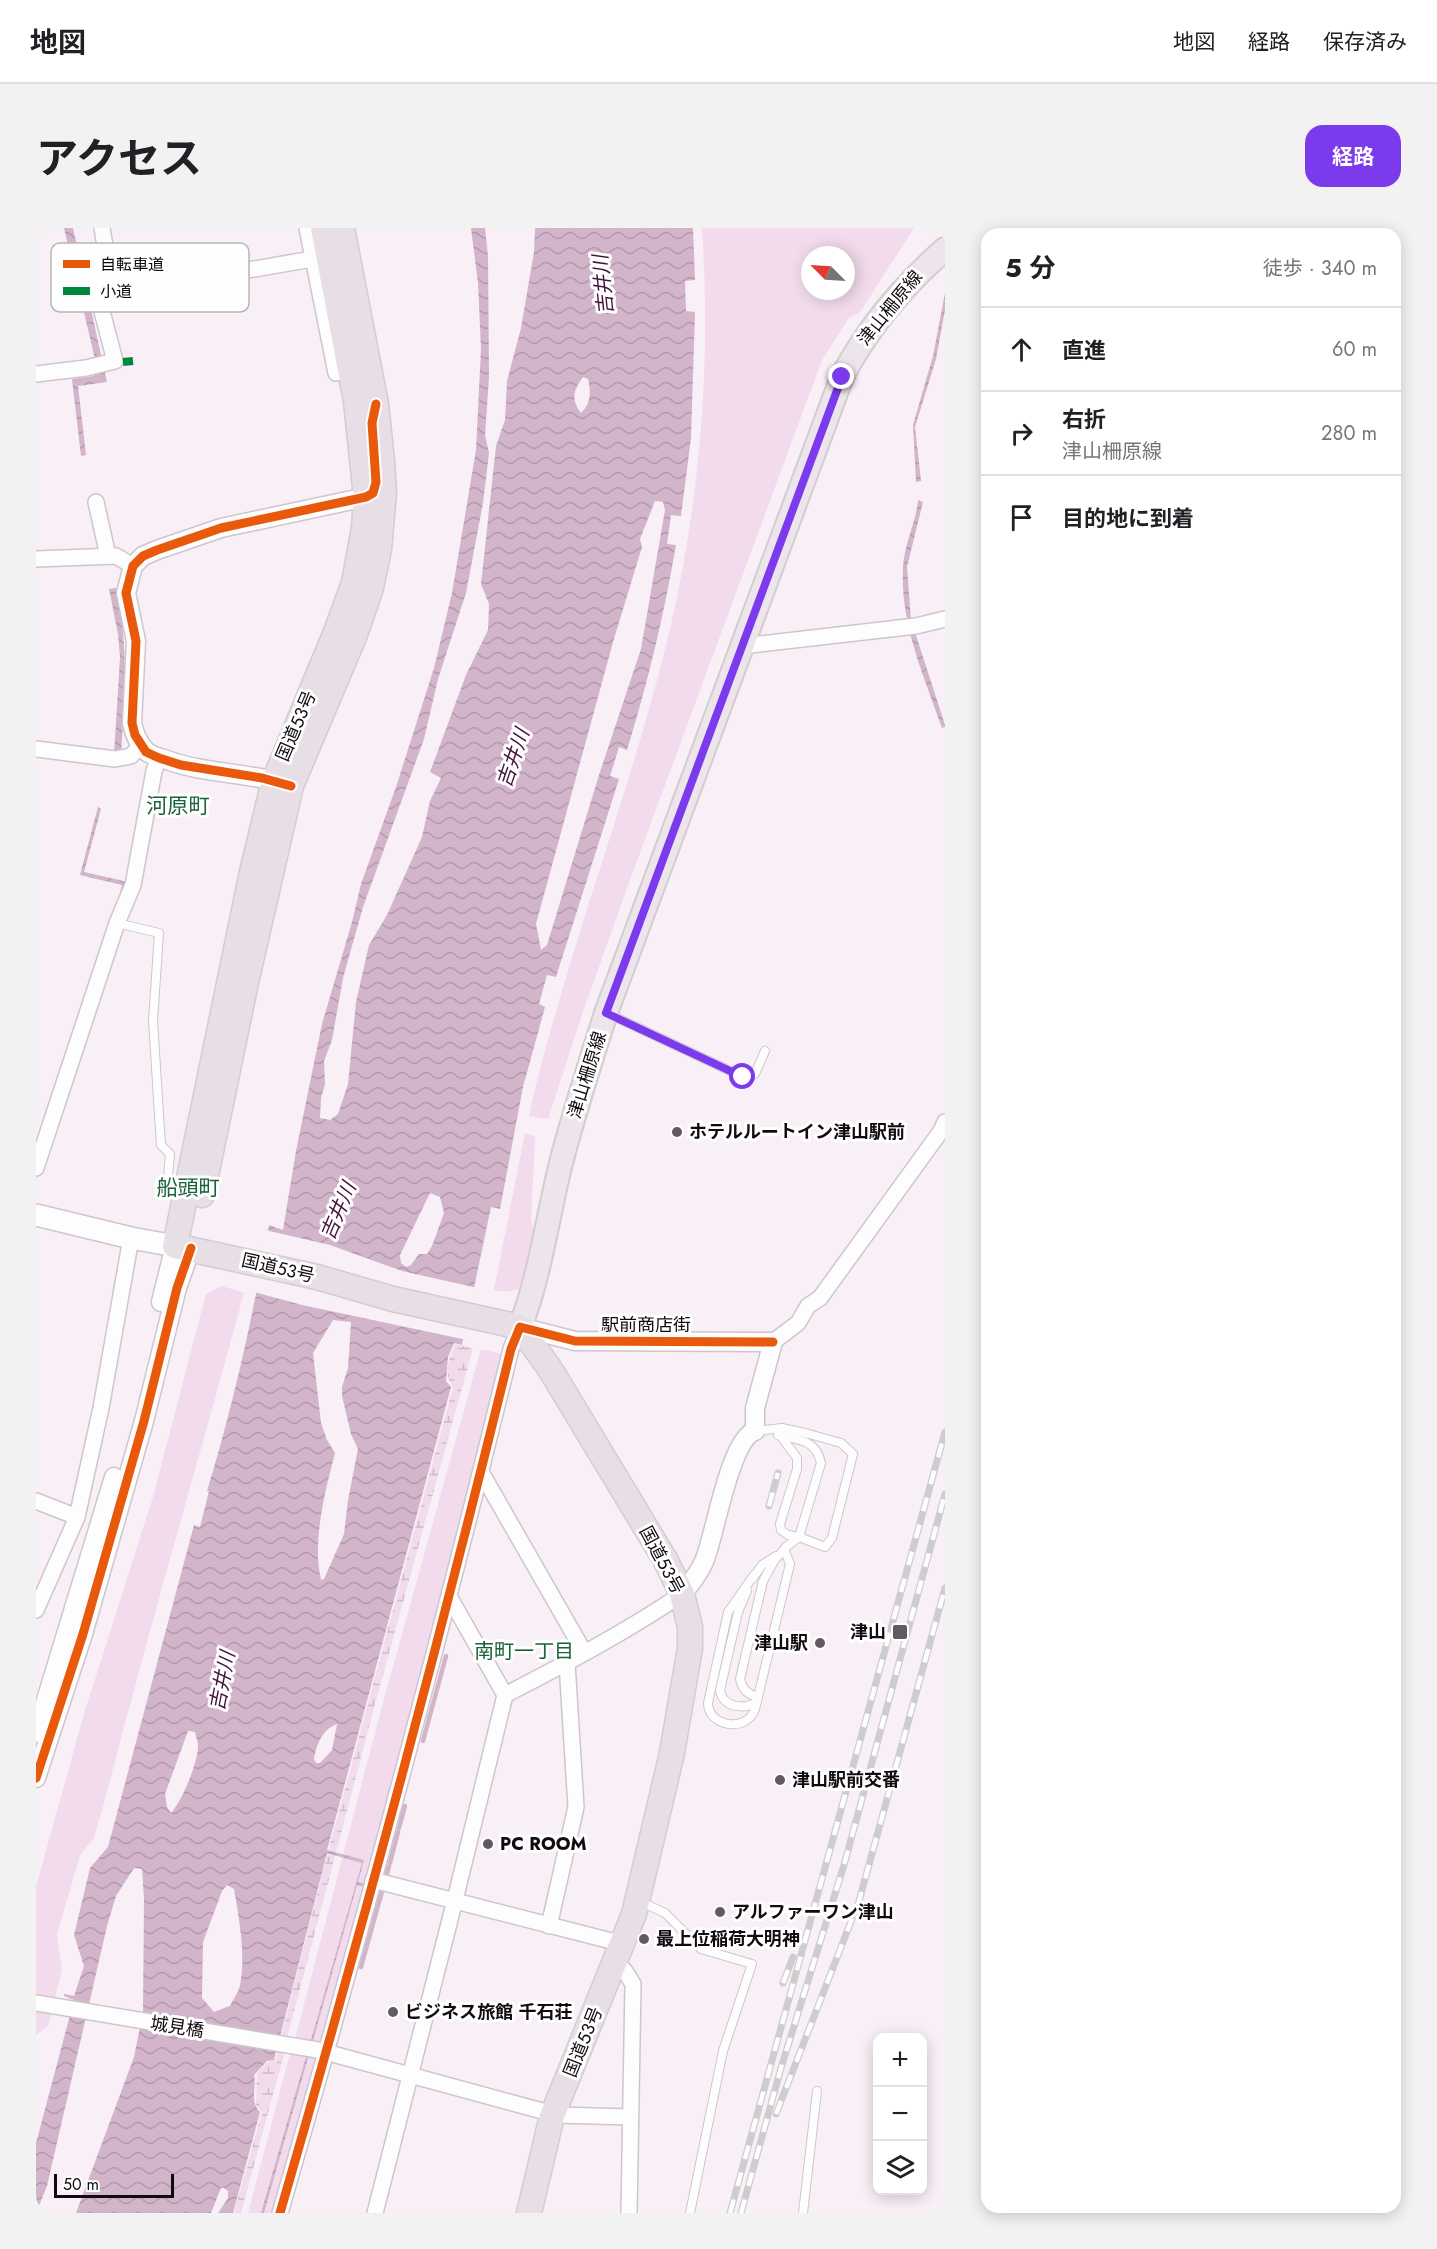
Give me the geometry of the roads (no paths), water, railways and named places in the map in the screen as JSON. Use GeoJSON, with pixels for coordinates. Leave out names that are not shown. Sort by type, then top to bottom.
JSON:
{"type":"FeatureCollection","features":[{"type":"Feature","properties":{"kind":"highway","name":"国道53号"},"geometry":{"type":"LineString","coordinates":[[188,1248],[185,1201],[252,872],[354,583],[364,528],[366,497],[363,447],[323,228]]}},
{"type":"Feature","properties":{"kind":"highway","name":"国道53号"},"geometry":{"type":"LineString","coordinates":[[188,1248],[245,987],[283,784],[354,637],[371,588],[383,521],[384,492],[376,404],[342,228]]}},
{"type":"Feature","properties":{"kind":"highway","name":"国道53号"},"geometry":{"type":"LineString","coordinates":[[188,1248],[317,1277],[393,1299],[516,1327],[550,1369],[666,1562],[682,1594],[690,1627],[690,1648],[672,1753],[638,1900],[554,2114],[529,2213]]}},
{"type":"Feature","properties":{"kind":"main road","name":"津山柵原線"},"geometry":{"type":"LineString","coordinates":[[516,1327],[530,1301],[566,1143],[606,1013],[842,377],[874,324],[923,268],[945,249]]}},
{"type":"Feature","properties":{"kind":"main road"},"geometry":{"type":"LineString","coordinates":[[36,1215],[131,1238],[188,1248]]}},
{"type":"Feature","properties":{"kind":"street"},"geometry":{"type":"LineString","coordinates":[[102,228],[104,243]]}},
{"type":"Feature","properties":{"kind":"street"},"geometry":{"type":"LineString","coordinates":[[307,228],[336,373],[350,370]]}},
{"type":"Feature","properties":{"kind":"street"},"geometry":{"type":"LineString","coordinates":[[249,270],[312,259]]}},
{"type":"Feature","properties":{"kind":"street"},"geometry":{"type":"LineString","coordinates":[[36,374],[115,361],[102,312]]}},
{"type":"Feature","properties":{"kind":"street"},"geometry":{"type":"LineString","coordinates":[[283,784],[181,765],[146,752],[135,735],[132,723],[136,641],[126,593],[133,566],[143,556],[157,550],[221,528],[366,497],[373,493],[375,482],[372,423],[376,404]]}},
{"type":"Feature","properties":{"kind":"street"},"geometry":{"type":"LineString","coordinates":[[96,502],[108,556]]}},
{"type":"Feature","properties":{"kind":"street"},"geometry":{"type":"LineString","coordinates":[[36,559],[117,556],[133,566]]}},
{"type":"Feature","properties":{"kind":"street"},"geometry":{"type":"LineString","coordinates":[[742,646],[910,627],[945,619]]}},
{"type":"Feature","properties":{"kind":"street"},"geometry":{"type":"LineString","coordinates":[[36,749],[115,759],[131,756],[141,745]]}},
{"type":"Feature","properties":{"kind":"street"},"geometry":{"type":"LineString","coordinates":[[36,1168],[117,923],[133,885],[154,771],[159,758]]}},
{"type":"Feature","properties":{"kind":"street"},"geometry":{"type":"LineString","coordinates":[[505,1695],[567,1663],[661,1609],[682,1594],[694,1579],[705,1560],[732,1466],[744,1438],[748,1433],[759,1431],[755,1408],[773,1342],[793,1328],[808,1306],[820,1298],[941,1131],[945,1122]]}},
{"type":"Feature","properties":{"kind":"street"},"geometry":{"type":"LineString","coordinates":[[36,1610],[77,1517],[101,1408],[131,1238]]}},
{"type":"Feature","properties":{"kind":"street"},"geometry":{"type":"LineString","coordinates":[[37,1726],[132,1417],[188,1248]]}},
{"type":"Feature","properties":{"kind":"street"},"geometry":{"type":"LineString","coordinates":[[36,1778],[83,1634],[144,1421],[188,1248]]}},
{"type":"Feature","properties":{"kind":"street"},"geometry":{"type":"LineString","coordinates":[[280,2213],[450,1598],[516,1327]]}},
{"type":"Feature","properties":{"kind":"street","name":"駅前商店街"},"geometry":{"type":"LineString","coordinates":[[516,1327],[575,1341],[773,1342]]}},
{"type":"Feature","properties":{"kind":"street"},"geometry":{"type":"LineString","coordinates":[[481,1472],[584,1652]]}},
{"type":"Feature","properties":{"kind":"street"},"geometry":{"type":"LineString","coordinates":[[36,1501],[77,1517]]}},
{"type":"Feature","properties":{"kind":"street"},"geometry":{"type":"LineString","coordinates":[[375,2213],[505,1695],[450,1598]]}},
{"type":"Feature","properties":{"kind":"street"},"geometry":{"type":"LineString","coordinates":[[549,1926],[576,1807],[567,1663]]}},
{"type":"Feature","properties":{"kind":"street"},"geometry":{"type":"LineString","coordinates":[[373,1880],[549,1926],[619,1953],[633,1983],[629,2213]]}},
{"type":"Feature","properties":{"kind":"street","name":"城見橋"},"geometry":{"type":"LineString","coordinates":[[36,2003],[323,2051],[554,2114],[630,2117]]}},
{"type":"Feature","properties":{"kind":"lane"},"geometry":{"type":"LineString","coordinates":[[117,923],[159,933],[153,1021],[161,1145],[170,1154],[167,1189],[185,1201]]}},
{"type":"Feature","properties":{"kind":"lane"},"geometry":{"type":"LineString","coordinates":[[606,1013],[743,1077],[755,1074],[765,1051]]}},
{"type":"Feature","properties":{"kind":"lane"},"geometry":{"type":"LineString","coordinates":[[759,1431],[782,1428],[809,1434],[841,1443],[853,1454],[830,1542],[825,1547],[788,1535],[781,1530],[780,1524],[797,1469],[797,1458],[780,1435]]}},
{"type":"Feature","properties":{"kind":"lane"},"geometry":{"type":"LineString","coordinates":[[757,1700],[744,1689],[741,1673],[763,1581],[786,1547],[799,1537],[821,1463],[819,1453],[810,1443],[759,1431]]}},
{"type":"Feature","properties":{"kind":"lane"},"geometry":{"type":"LineString","coordinates":[[785,1551],[790,1564],[751,1718],[738,1725],[716,1720],[708,1708],[728,1612],[762,1565],[785,1551]]}},
{"type":"Feature","properties":{"kind":"lane"},"geometry":{"type":"LineString","coordinates":[[754,1575],[738,1612],[720,1690],[722,1698],[729,1703],[746,1707],[757,1700]]}},
{"type":"Feature","properties":{"kind":"lane"},"geometry":{"type":"LineString","coordinates":[[638,1900],[665,1913],[701,1949],[752,1964],[723,2051],[690,2213]]}},
{"type":"Feature","properties":{"kind":"lane"},"geometry":{"type":"LineString","coordinates":[[802,2213],[817,2091]]}},
{"type":"Feature","properties":{"kind":"water"},"geometry":{"type":"Polygon","coordinates":[[[64,228],[73,228],[76,243],[68,243],[64,228]]]}},
{"type":"Feature","properties":{"kind":"water","name":"吉井川"},"geometry":{"type":"Polygon","coordinates":[[[471,228],[485,228],[488,256],[489,377],[485,435],[489,453],[483,503],[466,593],[438,679],[424,739],[363,907],[343,978],[332,1040],[324,1061],[325,1084],[321,1098],[320,1118],[330,1120],[338,1114],[348,1084],[356,1002],[369,945],[387,915],[422,837],[430,801],[441,778],[430,772],[466,675],[488,630],[489,604],[481,584],[496,446],[505,420],[507,381],[521,328],[534,252],[535,228],[693,228],[695,280],[685,281],[686,311],[695,312],[691,438],[681,516],[671,515],[667,544],[676,545],[661,623],[627,750],[619,747],[610,776],[619,779],[556,977],[547,975],[539,1004],[545,1007],[523,1087],[500,1209],[491,1207],[462,1345],[454,1343],[448,1357],[446,1381],[451,1387],[327,1850],[364,1860],[358,1882],[363,1883],[363,1886],[357,1885],[264,2213],[261,2213],[362,1863],[327,1853],[274,2060],[267,2061],[254,2075],[254,2099],[260,2112],[233,2213],[218,2213],[228,2198],[228,2191],[221,2188],[211,2213],[76,2213],[134,2057],[143,2012],[144,1899],[142,1869],[134,1868],[116,1896],[107,1926],[47,2186],[36,2213],[36,2143],[74,2000],[64,1994],[74,1996],[84,1966],[74,1935],[90,1868],[108,1847],[194,1525],[200,1527],[209,1491],[207,1491],[242,1359],[269,1225],[283,1230],[296,1151],[322,1024],[361,884],[396,787],[434,668],[452,593],[476,450],[481,349],[478,283],[471,228]],[[583,377],[576,390],[575,403],[581,413],[589,398],[588,379],[583,377]],[[655,501],[640,539],[642,547],[613,642],[536,924],[541,950],[547,945],[599,775],[641,649],[665,510],[663,502],[655,501]],[[430,1193],[400,1255],[401,1263],[406,1267],[411,1265],[419,1254],[427,1254],[432,1246],[444,1213],[440,1197],[430,1193]],[[333,1320],[313,1353],[321,1423],[335,1453],[319,1533],[321,1580],[324,1579],[344,1534],[358,1449],[351,1434],[342,1396],[342,1387],[348,1368],[351,1322],[333,1320]],[[337,1724],[321,1738],[317,1748],[314,1759],[316,1763],[320,1763],[332,1750],[337,1724]],[[188,1731],[165,1794],[167,1807],[171,1813],[189,1781],[198,1746],[195,1732],[188,1731]],[[227,1885],[222,1891],[203,1942],[202,1998],[214,2012],[230,2006],[239,1988],[242,1974],[241,1937],[236,1900],[234,1889],[227,1885]]]}},
{"type":"Feature","properties":{"kind":"water"},"geometry":{"type":"Polygon","coordinates":[[[945,293],[945,310],[936,359],[915,427],[921,481],[916,482],[913,425],[933,356],[945,293]]]}},
{"type":"Feature","properties":{"kind":"water"},"geometry":{"type":"Polygon","coordinates":[[[84,312],[92,312],[107,382],[78,386],[86,455],[81,456],[72,379],[94,376],[95,359],[84,312]]]}},
{"type":"Feature","properties":{"kind":"water"},"geometry":{"type":"Polygon","coordinates":[[[918,500],[923,502],[907,567],[911,620],[945,725],[942,728],[915,650],[905,609],[904,559],[918,500]]]}},
{"type":"Feature","properties":{"kind":"water"},"geometry":{"type":"Polygon","coordinates":[[[116,588],[124,651],[125,692],[121,755],[114,755],[120,657],[109,589],[116,588]]]}},
{"type":"Feature","properties":{"kind":"water"},"geometry":{"type":"Polygon","coordinates":[[[98,807],[101,809],[84,872],[128,882],[123,893],[120,892],[122,885],[80,875],[98,807]]]}},
{"type":"Feature","properties":{"kind":"waterway"},"geometry":{"type":"LineString","coordinates":[[423,1741],[446,1656]]}},
{"type":"Feature","properties":{"kind":"waterway"},"geometry":{"type":"LineString","coordinates":[[399,1828],[405,1806]]}},
{"type":"Feature","properties":{"kind":"waterway"},"geometry":{"type":"LineString","coordinates":[[390,1863],[398,1832]]}},
{"type":"Feature","properties":{"kind":"waterway"},"geometry":{"type":"LineString","coordinates":[[386,1876],[389,1866]]}},
{"type":"Feature","properties":{"kind":"waterway"},"geometry":{"type":"LineString","coordinates":[[361,1967],[383,1888]]}},
{"type":"Feature","properties":{"kind":"railway"},"geometry":{"type":"LineString","coordinates":[[730,2213],[945,1432]]}},
{"type":"Feature","properties":{"kind":"railway"},"geometry":{"type":"LineString","coordinates":[[769,1506],[778,1473]]}},
{"type":"Feature","properties":{"kind":"railway"},"geometry":{"type":"LineString","coordinates":[[741,2213],[781,2068],[844,1865],[945,1494]]}},
{"type":"Feature","properties":{"kind":"railway"},"geometry":{"type":"LineString","coordinates":[[776,2114],[859,1901],[945,1588]]}},
{"type":"Feature","properties":{"kind":"railway"},"geometry":{"type":"LineString","coordinates":[[783,1983],[793,1957]]}},
{"type":"Feature","properties":{"kind":"place","name":"ホテルルートイン津山駅前"},"geometry":{"type":"Point","coordinates":[677,1132]}},
{"type":"Feature","properties":{"kind":"place","name":"津山"},"geometry":{"type":"Point","coordinates":[900,1632]}},
{"type":"Feature","properties":{"kind":"place","name":"津山駅"},"geometry":{"type":"Point","coordinates":[820,1643]}},
{"type":"Feature","properties":{"kind":"place","name":"津山駅前交番"},"geometry":{"type":"Point","coordinates":[780,1780]}},
{"type":"Feature","properties":{"kind":"place","name":"PC ROOM"},"geometry":{"type":"Point","coordinates":[488,1844]}},
{"type":"Feature","properties":{"kind":"place","name":"アルファーワン津山"},"geometry":{"type":"Point","coordinates":[720,1912]}},
{"type":"Feature","properties":{"kind":"place","name":"最上位稲荷大明神"},"geometry":{"type":"Point","coordinates":[644,1939]}},
{"type":"Feature","properties":{"kind":"place","name":"ビジネス旅館 千石荘"},"geometry":{"type":"Point","coordinates":[393,2012]}},
{"type":"Feature","properties":{"kind":"district","name":"河原町"},"geometry":{"type":"Point","coordinates":[178,806]}},
{"type":"Feature","properties":{"kind":"district","name":"船頭町"},"geometry":{"type":"Point","coordinates":[188,1188]}},
{"type":"Feature","properties":{"kind":"district","name":"南町一丁目"},"geometry":{"type":"Point","coordinates":[524,1651]}}]}
